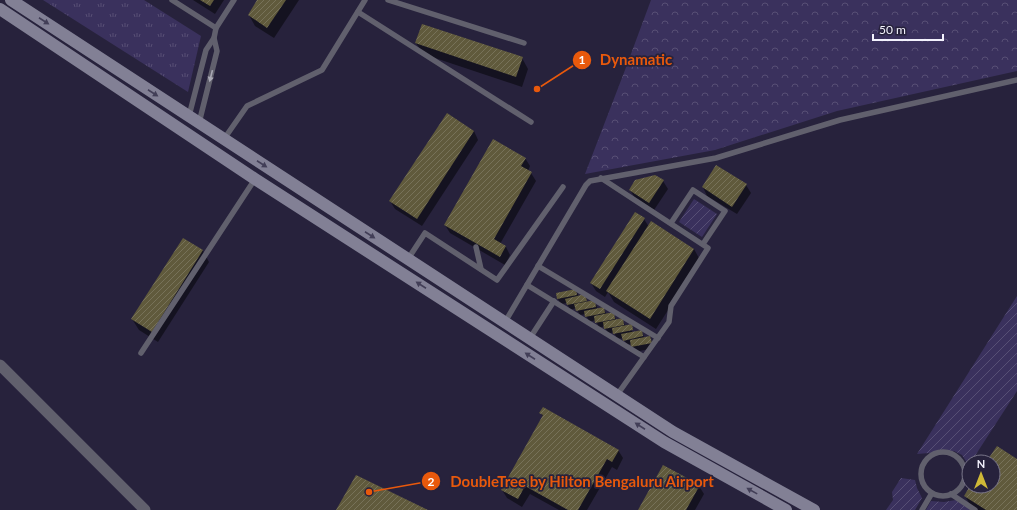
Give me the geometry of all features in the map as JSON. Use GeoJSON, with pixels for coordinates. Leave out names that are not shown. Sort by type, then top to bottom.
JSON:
{"type":"FeatureCollection","features":[{"type":"Feature","properties":{"kind":"street"},"geometry":{"type":"LineString","coordinates":[[11,0],[673,432],[814,510]]}},
{"type":"Feature","properties":{"kind":"street"},"geometry":{"type":"LineString","coordinates":[[0,9],[255,178],[664,442],[786,510]]}},
{"type":"Feature","properties":{"kind":"street"},"geometry":{"type":"LineString","coordinates":[[0,365],[145,510]]}},
{"type":"Feature","properties":{"kind":"lane"},"geometry":{"type":"LineString","coordinates":[[172,0],[216,28]]}},
{"type":"Feature","properties":{"kind":"lane"},"geometry":{"type":"LineString","coordinates":[[189,116],[206,50],[214,38],[216,28],[234,0]]}},
{"type":"Feature","properties":{"kind":"lane"},"geometry":{"type":"LineString","coordinates":[[224,139],[247,106],[322,70],[365,0]]}},
{"type":"Feature","properties":{"kind":"lane"},"geometry":{"type":"LineString","coordinates":[[388,0],[401,2],[524,43]]}},
{"type":"Feature","properties":{"kind":"lane"},"geometry":{"type":"LineString","coordinates":[[358,12],[531,122]]}},
{"type":"Feature","properties":{"kind":"lane"},"geometry":{"type":"LineString","coordinates":[[199,123],[217,51],[214,38]]}},
{"type":"Feature","properties":{"kind":"lane"},"geometry":{"type":"LineString","coordinates":[[505,322],[586,185],[590,181],[716,158],[840,120],[1017,80]]}},
{"type":"Feature","properties":{"kind":"lane"},"geometry":{"type":"LineString","coordinates":[[141,353],[255,178]]}},
{"type":"Feature","properties":{"kind":"lane"},"geometry":{"type":"LineString","coordinates":[[601,178],[708,248],[671,306],[669,322],[617,395]]}},
{"type":"Feature","properties":{"kind":"lane"},"geometry":{"type":"LineString","coordinates":[[408,259],[426,233],[497,280],[564,186]]}},
{"type":"Feature","properties":{"kind":"lane"},"geometry":{"type":"LineString","coordinates":[[671,223],[693,190],[725,211],[704,244]]}},
{"type":"Feature","properties":{"kind":"lane"},"geometry":{"type":"LineString","coordinates":[[476,247],[481,270]]}},
{"type":"Feature","properties":{"kind":"lane"},"geometry":{"type":"LineString","coordinates":[[538,266],[658,338]]}},
{"type":"Feature","properties":{"kind":"lane"},"geometry":{"type":"LineString","coordinates":[[527,285],[644,357]]}},
{"type":"Feature","properties":{"kind":"lane"},"geometry":{"type":"LineString","coordinates":[[530,338],[554,301]]}},
{"type":"Feature","properties":{"kind":"lane"},"geometry":{"type":"LineString","coordinates":[[942,452],[953,454],[958,458],[964,468],[964,479],[962,485],[952,494],[943,496],[932,493],[924,486],[922,480],[921,469],[926,459],[936,453],[942,452]]}},
{"type":"Feature","properties":{"kind":"lane"},"geometry":{"type":"LineString","coordinates":[[922,510],[932,493]]}},
{"type":"Feature","properties":{"kind":"lane"},"geometry":{"type":"LineString","coordinates":[[952,494],[975,510]]}},
{"type":"Feature","properties":{"kind":"green space"},"geometry":{"type":"Polygon","coordinates":[[[43,0],[144,0],[201,36],[188,92],[43,0]]]}},
{"type":"Feature","properties":{"kind":"green space"},"geometry":{"type":"Polygon","coordinates":[[[651,0],[1017,0],[1017,71],[837,111],[715,150],[585,174],[651,0]]]}},
{"type":"Feature","properties":{"kind":"green space"},"geometry":{"type":"Polygon","coordinates":[[[694,199],[717,214],[702,237],[679,222],[694,199]]]}},
{"type":"Feature","properties":{"kind":"green space"},"geometry":{"type":"Polygon","coordinates":[[[1017,296],[1017,391],[976,454],[961,454],[954,451],[917,454],[1017,296]]]}},
{"type":"Feature","properties":{"kind":"green space"},"geometry":{"type":"Polygon","coordinates":[[[901,478],[915,480],[922,498],[915,510],[886,510],[893,500],[892,492],[901,478]]]}},
{"type":"Feature","properties":{"kind":"green space"},"geometry":{"type":"Polygon","coordinates":[[[956,500],[971,510],[926,510],[931,501],[944,502],[956,500]]]}},
{"type":"Feature","properties":{"kind":"building"},"geometry":{"type":"Polygon","coordinates":[[[200,0],[214,0],[210,6],[200,0]]]}},
{"type":"Feature","properties":{"kind":"building"},"geometry":{"type":"Polygon","coordinates":[[[257,0],[286,0],[267,28],[248,15],[257,0]]]}},
{"type":"Feature","properties":{"kind":"building"},"geometry":{"type":"Polygon","coordinates":[[[422,24],[523,57],[516,77],[415,43],[422,24]]]}},
{"type":"Feature","properties":{"kind":"building"},"geometry":{"type":"Polygon","coordinates":[[[447,113],[474,131],[417,219],[389,201],[447,113]]]}},
{"type":"Feature","properties":{"kind":"building"},"geometry":{"type":"Polygon","coordinates":[[[493,139],[526,158],[521,166],[532,172],[494,239],[506,246],[500,257],[444,225],[493,139]]]}},
{"type":"Feature","properties":{"kind":"building"},"geometry":{"type":"Polygon","coordinates":[[[716,165],[747,184],[732,207],[702,187],[716,165]]]}},
{"type":"Feature","properties":{"kind":"building"},"geometry":{"type":"Polygon","coordinates":[[[655,175],[664,180],[649,203],[629,190],[635,180],[655,175]]]}},
{"type":"Feature","properties":{"kind":"building"},"geometry":{"type":"Polygon","coordinates":[[[635,212],[645,218],[600,289],[590,283],[635,212]]]}},
{"type":"Feature","properties":{"kind":"building"},"geometry":{"type":"Polygon","coordinates":[[[651,221],[694,249],[650,319],[606,291],[651,221]]]}},
{"type":"Feature","properties":{"kind":"building"},"geometry":{"type":"Polygon","coordinates":[[[183,238],[203,250],[152,332],[131,319],[183,238]]]}},
{"type":"Feature","properties":{"kind":"building"},"geometry":{"type":"Polygon","coordinates":[[[576,289],[577,295],[557,299],[556,293],[576,289]]]}},
{"type":"Feature","properties":{"kind":"building"},"geometry":{"type":"Polygon","coordinates":[[[585,294],[587,301],[567,305],[565,299],[585,294]]]}},
{"type":"Feature","properties":{"kind":"building"},"geometry":{"type":"Polygon","coordinates":[[[595,300],[596,307],[576,311],[574,304],[595,300]]]}},
{"type":"Feature","properties":{"kind":"building"},"geometry":{"type":"Polygon","coordinates":[[[604,307],[605,313],[585,317],[584,311],[604,307]]]}},
{"type":"Feature","properties":{"kind":"building"},"geometry":{"type":"Polygon","coordinates":[[[614,312],[615,319],[595,323],[594,316],[614,312]]]}},
{"type":"Feature","properties":{"kind":"building"},"geometry":{"type":"Polygon","coordinates":[[[623,318],[624,325],[604,329],[603,322],[623,318]]]}},
{"type":"Feature","properties":{"kind":"building"},"geometry":{"type":"Polygon","coordinates":[[[632,324],[633,330],[613,334],[612,328],[632,324]]]}},
{"type":"Feature","properties":{"kind":"building"},"geometry":{"type":"Polygon","coordinates":[[[642,330],[643,336],[623,341],[621,334],[642,330]]]}},
{"type":"Feature","properties":{"kind":"building"},"geometry":{"type":"Polygon","coordinates":[[[650,336],[652,343],[631,347],[630,340],[650,336]]]}},
{"type":"Feature","properties":{"kind":"building"},"geometry":{"type":"Polygon","coordinates":[[[543,407],[619,450],[612,462],[607,459],[578,510],[568,510],[525,486],[518,499],[501,490],[543,415],[539,413],[543,407]]]}},
{"type":"Feature","properties":{"kind":"building"},"geometry":{"type":"Polygon","coordinates":[[[997,446],[1017,459],[1017,510],[986,510],[964,496],[965,494],[1001,494],[1001,454],[992,454],[997,446]]]}},
{"type":"Feature","properties":{"kind":"building"},"geometry":{"type":"Polygon","coordinates":[[[663,465],[700,485],[686,510],[638,510],[663,465]]]}},
{"type":"Feature","properties":{"kind":"building"},"geometry":{"type":"Polygon","coordinates":[[[356,475],[428,510],[336,510],[356,475]]]}},
{"type":"Feature","properties":{"kind":"place","name":"Dynamatic"},"geometry":{"type":"Point","coordinates":[537,89]}},
{"type":"Feature","properties":{"kind":"place","name":"DoubleTree by Hilton Bengaluru Airport"},"geometry":{"type":"Point","coordinates":[369,492]}}]}
